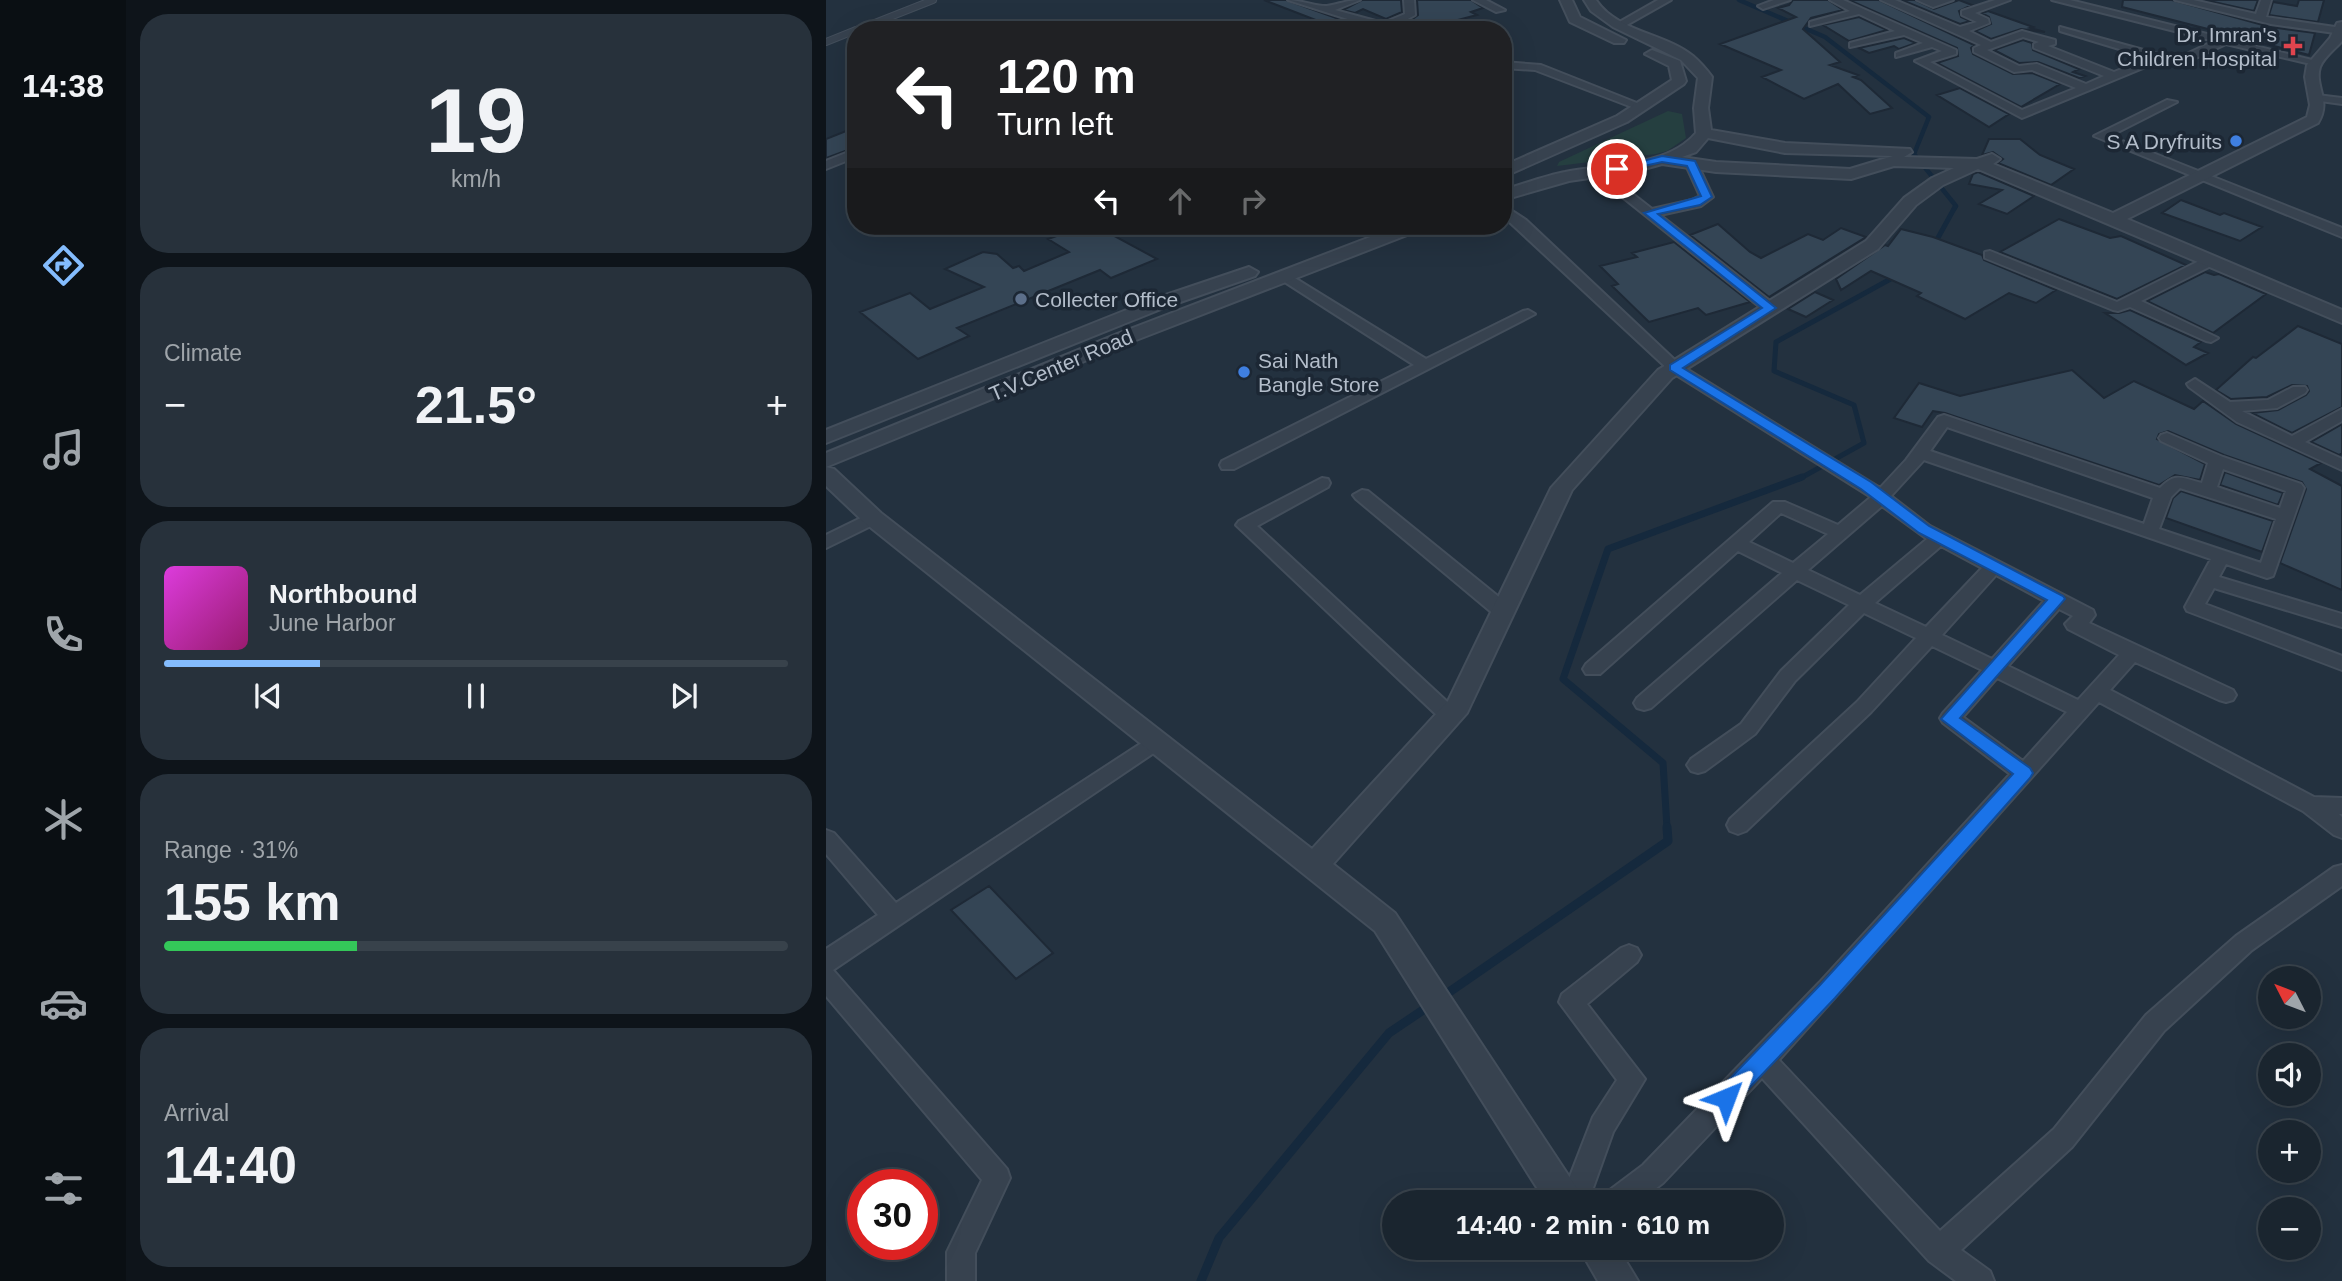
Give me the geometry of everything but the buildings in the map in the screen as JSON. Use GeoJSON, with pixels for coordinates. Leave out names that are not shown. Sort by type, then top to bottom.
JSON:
{"type":"FeatureCollection","features":[{"type":"Feature","properties":{"kind":"street"},"geometry":{"type":"LineString","coordinates":[[1293,0],[1363,21]]}},
{"type":"Feature","properties":{"kind":"street"},"geometry":{"type":"LineString","coordinates":[[1325,10],[1355,0]]}},
{"type":"Feature","properties":{"kind":"street"},"geometry":{"type":"LineString","coordinates":[[1396,21],[1410,15],[1409,0]]}},
{"type":"Feature","properties":{"kind":"street"},"geometry":{"type":"LineString","coordinates":[[1478,0],[1500,10]]}},
{"type":"Feature","properties":{"kind":"street"},"geometry":{"type":"LineString","coordinates":[[1512,169],[1622,119],[1679,81],[1675,64],[1575,19],[1566,0]]}},
{"type":"Feature","properties":{"kind":"street"},"geometry":{"type":"LineString","coordinates":[[1590,0],[1592,6],[1621,24],[1689,58],[1705,77],[1690,101]]}},
{"type":"Feature","properties":{"kind":"street"},"geometry":{"type":"LineString","coordinates":[[1621,24],[1666,0]]}},
{"type":"Feature","properties":{"kind":"street"},"geometry":{"type":"LineString","coordinates":[[1763,6],[1784,0]]}},
{"type":"Feature","properties":{"kind":"street"},"geometry":{"type":"LineString","coordinates":[[1835,0],[1952,52],[1920,61],[2022,114],[2158,58]]}},
{"type":"Feature","properties":{"kind":"street"},"geometry":{"type":"LineString","coordinates":[[1886,0],[1995,44]]}},
{"type":"Feature","properties":{"kind":"street"},"geometry":{"type":"LineString","coordinates":[[1902,6],[1922,0],[1933,4],[1948,0]]}},
{"type":"Feature","properties":{"kind":"street"},"geometry":{"type":"LineString","coordinates":[[1961,30],[1984,23],[1984,20],[1966,13],[2004,0]]}},
{"type":"Feature","properties":{"kind":"street"},"geometry":{"type":"LineString","coordinates":[[2057,0],[2315,62]]}},
{"type":"Feature","properties":{"kind":"street"},"geometry":{"type":"LineString","coordinates":[[2260,18],[2266,0]]}},
{"type":"Feature","properties":{"kind":"street"},"geometry":{"type":"LineString","coordinates":[[2187,1],[2340,35]]}},
{"type":"Feature","properties":{"kind":"street"},"geometry":{"type":"LineString","coordinates":[[2087,16],[2099,10]]}},
{"type":"Feature","properties":{"kind":"street"},"geometry":{"type":"LineString","coordinates":[[1814,24],[1860,11]]}},
{"type":"Feature","properties":{"kind":"street"},"geometry":{"type":"LineString","coordinates":[[2040,42],[2076,23]]}},
{"type":"Feature","properties":{"kind":"street"},"geometry":{"type":"LineString","coordinates":[[2064,29],[2177,63],[2225,40]]}},
{"type":"Feature","properties":{"kind":"street"},"geometry":{"type":"LineString","coordinates":[[1854,45],[1906,31]]}},
{"type":"Feature","properties":{"kind":"street"},"geometry":{"type":"LineString","coordinates":[[2087,88],[2033,66],[2018,70],[1978,50],[2022,34],[2114,76]]}},
{"type":"Feature","properties":{"kind":"street"},"geometry":{"type":"LineString","coordinates":[[2113,220],[2313,120],[2318,111],[2311,74],[2315,62],[2340,35]]}},
{"type":"Feature","properties":{"kind":"street"},"geometry":{"type":"LineString","coordinates":[[1900,55],[1934,43]]}},
{"type":"Feature","properties":{"kind":"street"},"geometry":{"type":"LineString","coordinates":[[1512,66],[1537,67],[1641,107]]}},
{"type":"Feature","properties":{"kind":"street"},"geometry":{"type":"LineString","coordinates":[[1657,97],[1690,101]]}},
{"type":"Feature","properties":{"kind":"street"},"geometry":{"type":"LineString","coordinates":[[2317,98],[2341,99]]}},
{"type":"Feature","properties":{"kind":"street"},"geometry":{"type":"LineString","coordinates":[[1690,101],[1704,133]]}},
{"type":"Feature","properties":{"kind":"street"},"geometry":{"type":"LineString","coordinates":[[2171,102],[2099,136],[2338,227]]}},
{"type":"Feature","properties":{"kind":"street"},"geometry":{"type":"LineString","coordinates":[[1704,133],[1785,148],[1972,162],[2131,210],[2342,301]]}},
{"type":"Feature","properties":{"kind":"street"},"geometry":{"type":"LineString","coordinates":[[1512,192],[1567,176],[1662,159],[1691,149],[1704,133]]}},
{"type":"Feature","properties":{"kind":"street"},"geometry":{"type":"LineString","coordinates":[[826,165],[847,157]]}},
{"type":"Feature","properties":{"kind":"street"},"geometry":{"type":"LineString","coordinates":[[1662,159],[1851,174],[1894,157]]}},
{"type":"Feature","properties":{"kind":"street"},"geometry":{"type":"LineString","coordinates":[[1315,865],[1458,706],[1562,488],[1665,374],[1872,245],[1891,218],[1921,191],[1972,162]]}},
{"type":"Feature","properties":{"kind":"street"},"geometry":{"type":"LineString","coordinates":[[1972,162],[2061,196],[2208,262],[2342,317]]}},
{"type":"Feature","properties":{"kind":"street"},"geometry":{"type":"LineString","coordinates":[[1649,213],[1696,203],[1707,197],[1691,163]]}},
{"type":"Feature","properties":{"kind":"street"},"geometry":{"type":"LineString","coordinates":[[1597,172],[1770,308]]}},
{"type":"Feature","properties":{"kind":"street"},"geometry":{"type":"LineString","coordinates":[[1512,216],[1675,368],[1873,491],[1924,530],[2086,615],[2075,624],[2226,695]]}},
{"type":"Feature","properties":{"kind":"street","name":"T.V.Center Road"},"geometry":{"type":"LineString","coordinates":[[827,434],[1160,303],[1346,235]]}},
{"type":"Feature","properties":{"kind":"street","name":"T.V.Center Road"},"geometry":{"type":"LineString","coordinates":[[826,461],[1124,338],[1391,235]]}},
{"type":"Feature","properties":{"kind":"street"},"geometry":{"type":"LineString","coordinates":[[1990,255],[2118,307],[2208,262]]}},
{"type":"Feature","properties":{"kind":"street"},"geometry":{"type":"LineString","coordinates":[[1284,276],[1426,366]]}},
{"type":"Feature","properties":{"kind":"street"},"geometry":{"type":"LineString","coordinates":[[1211,286],[1226,298]]}},
{"type":"Feature","properties":{"kind":"street"},"geometry":{"type":"LineString","coordinates":[[2129,302],[2211,338]]}},
{"type":"Feature","properties":{"kind":"street"},"geometry":{"type":"LineString","coordinates":[[1228,465],[1528,314]]}},
{"type":"Feature","properties":{"kind":"street"},"geometry":{"type":"LineString","coordinates":[[2195,384],[2243,419],[2341,463]]}},
{"type":"Feature","properties":{"kind":"street"},"geometry":{"type":"LineString","coordinates":[[2227,407],[2271,405],[2299,390]]}},
{"type":"Feature","properties":{"kind":"street"},"geometry":{"type":"LineString","coordinates":[[2293,442],[2342,414]]}},
{"type":"Feature","properties":{"kind":"street"},"geometry":{"type":"LineString","coordinates":[[1644,704],[1840,532],[1873,491],[1920,453],[1944,420],[2163,495]]}},
{"type":"Feature","properties":{"kind":"street"},"geometry":{"type":"LineString","coordinates":[[827,434],[848,454]]}},
{"type":"Feature","properties":{"kind":"street"},"geometry":{"type":"LineString","coordinates":[[1920,453],[2267,572],[2295,488],[2217,461],[2167,438]]}},
{"type":"Feature","properties":{"kind":"street"},"geometry":{"type":"LineString","coordinates":[[2208,490],[2217,461]]}},
{"type":"Feature","properties":{"kind":"street"},"geometry":{"type":"LineString","coordinates":[[826,474],[873,518],[1385,922],[1558,1190]]}},
{"type":"Feature","properties":{"kind":"street"},"geometry":{"type":"LineString","coordinates":[[2149,533],[2163,495],[2176,482],[2286,516]]}},
{"type":"Feature","properties":{"kind":"street"},"geometry":{"type":"LineString","coordinates":[[1322,483],[1245,525],[1449,715]]}},
{"type":"Feature","properties":{"kind":"street"},"geometry":{"type":"LineString","coordinates":[[1362,495],[1503,611]]}},
{"type":"Feature","properties":{"kind":"street"},"geometry":{"type":"LineString","coordinates":[[1593,669],[1779,506],[1840,532]]}},
{"type":"Feature","properties":{"kind":"street"},"geometry":{"type":"LineString","coordinates":[[826,542],[873,518]]}},
{"type":"Feature","properties":{"kind":"street"},"geometry":{"type":"LineString","coordinates":[[1698,765],[1748,729],[1788,676],[1862,604],[1939,538]]}},
{"type":"Feature","properties":{"kind":"street"},"geometry":{"type":"LineString","coordinates":[[1736,543],[2081,710]]}},
{"type":"Feature","properties":{"kind":"street"},"geometry":{"type":"LineString","coordinates":[[2221,557],[2194,607],[2342,663]]}},
{"type":"Feature","properties":{"kind":"street"},"geometry":{"type":"LineString","coordinates":[[1738,825],[1864,706],[1994,566]]}},
{"type":"Feature","properties":{"kind":"street"},"geometry":{"type":"LineString","coordinates":[[2209,580],[2342,621]]}},
{"type":"Feature","properties":{"kind":"street"},"geometry":{"type":"LineString","coordinates":[[2024,773],[1950,719],[2057,599]]}},
{"type":"Feature","properties":{"kind":"street"},"geometry":{"type":"LineString","coordinates":[[1632,1190],[1653,1174],[1762,1060],[2132,653]]}},
{"type":"Feature","properties":{"kind":"street"},"geometry":{"type":"LineString","coordinates":[[2097,692],[2311,806],[2342,829]]}},
{"type":"Feature","properties":{"kind":"street"},"geometry":{"type":"LineString","coordinates":[[826,962],[1157,741]]}},
{"type":"Feature","properties":{"kind":"street"},"geometry":{"type":"LineString","coordinates":[[2311,806],[2342,806]]}},
{"type":"Feature","properties":{"kind":"street"},"geometry":{"type":"LineString","coordinates":[[826,839],[894,917]]}},
{"type":"Feature","properties":{"kind":"street"},"geometry":{"type":"LineString","coordinates":[[1939,1251],[2063,1138],[2155,1023],[2244,943],[2342,874]]}},
{"type":"Feature","properties":{"kind":"street"},"geometry":{"type":"LineString","coordinates":[[1578,1190],[1602,1126],[1632,1079],[1571,1002],[1629,955]]}},
{"type":"Feature","properties":{"kind":"street"},"geometry":{"type":"LineString","coordinates":[[826,978],[997,1178],[961,1252],[961,1281]]}},
{"type":"Feature","properties":{"kind":"street"},"geometry":{"type":"LineString","coordinates":[[1762,1060],[1939,1251],[1980,1281]]}},
{"type":"Feature","properties":{"kind":"street"},"geometry":{"type":"LineString","coordinates":[[1605,1260],[1620,1281]]}},
{"type":"Feature","properties":{"kind":"lane"},"geometry":{"type":"LineString","coordinates":[[879,21],[933,0]]}},
{"type":"Feature","properties":{"kind":"lane"},"geometry":{"type":"LineString","coordinates":[[826,42],[847,34]]}},
{"type":"Feature","properties":{"kind":"green space"},"geometry":{"type":"Polygon","coordinates":[[[1668,111],[1682,114],[1686,138],[1667,151],[1557,166],[1559,162],[1668,111]]]}},
{"type":"Feature","properties":{"kind":"waterway"},"geometry":{"type":"LineString","coordinates":[[1739,0],[1825,37],[1929,117],[1914,154],[1956,206],[1954,209]]}},
{"type":"Feature","properties":{"kind":"waterway"},"geometry":{"type":"LineString","coordinates":[[1934,245],[1955,207]]}},
{"type":"Feature","properties":{"kind":"waterway"},"geometry":{"type":"LineString","coordinates":[[1799,479],[1864,443],[1854,405],[1774,371],[1776,342],[1896,276]]}},
{"type":"Feature","properties":{"kind":"waterway"},"geometry":{"type":"LineString","coordinates":[[1667,828],[1663,763],[1563,679],[1608,549],[1802,477]]}},
{"type":"Feature","properties":{"kind":"waterway"},"geometry":{"type":"LineString","coordinates":[[1442,997],[1668,841],[1667,827]]}},
{"type":"Feature","properties":{"kind":"waterway"},"geometry":{"type":"LineString","coordinates":[[1201,1281],[1219,1238],[1389,1033],[1432,1004]]}},
{"type":"Feature","properties":{"kind":"place","name":"Dr. Imran's Children Hospital"},"geometry":{"type":"Point","coordinates":[2293,46]}},
{"type":"Feature","properties":{"kind":"place","name":"S A Dryfruits"},"geometry":{"type":"Point","coordinates":[2236,141]}},
{"type":"Feature","properties":{"kind":"place","name":"Collecter Office"},"geometry":{"type":"Point","coordinates":[1021,299]}},
{"type":"Feature","properties":{"kind":"place","name":"Sai Nath Bangle Store"},"geometry":{"type":"Point","coordinates":[1244,372]}},
{"type":"Feature","properties":{"kind":"route"},"geometry":{"type":"LineString","coordinates":[[1617,169],[1662,159],[1691,163],[1707,197],[1696,203],[1649,213],[1770,308],[1675,368],[1866,485],[1924,530],[2057,599],[1950,719],[2024,773],[1828,991],[1726,1098]]}}]}
